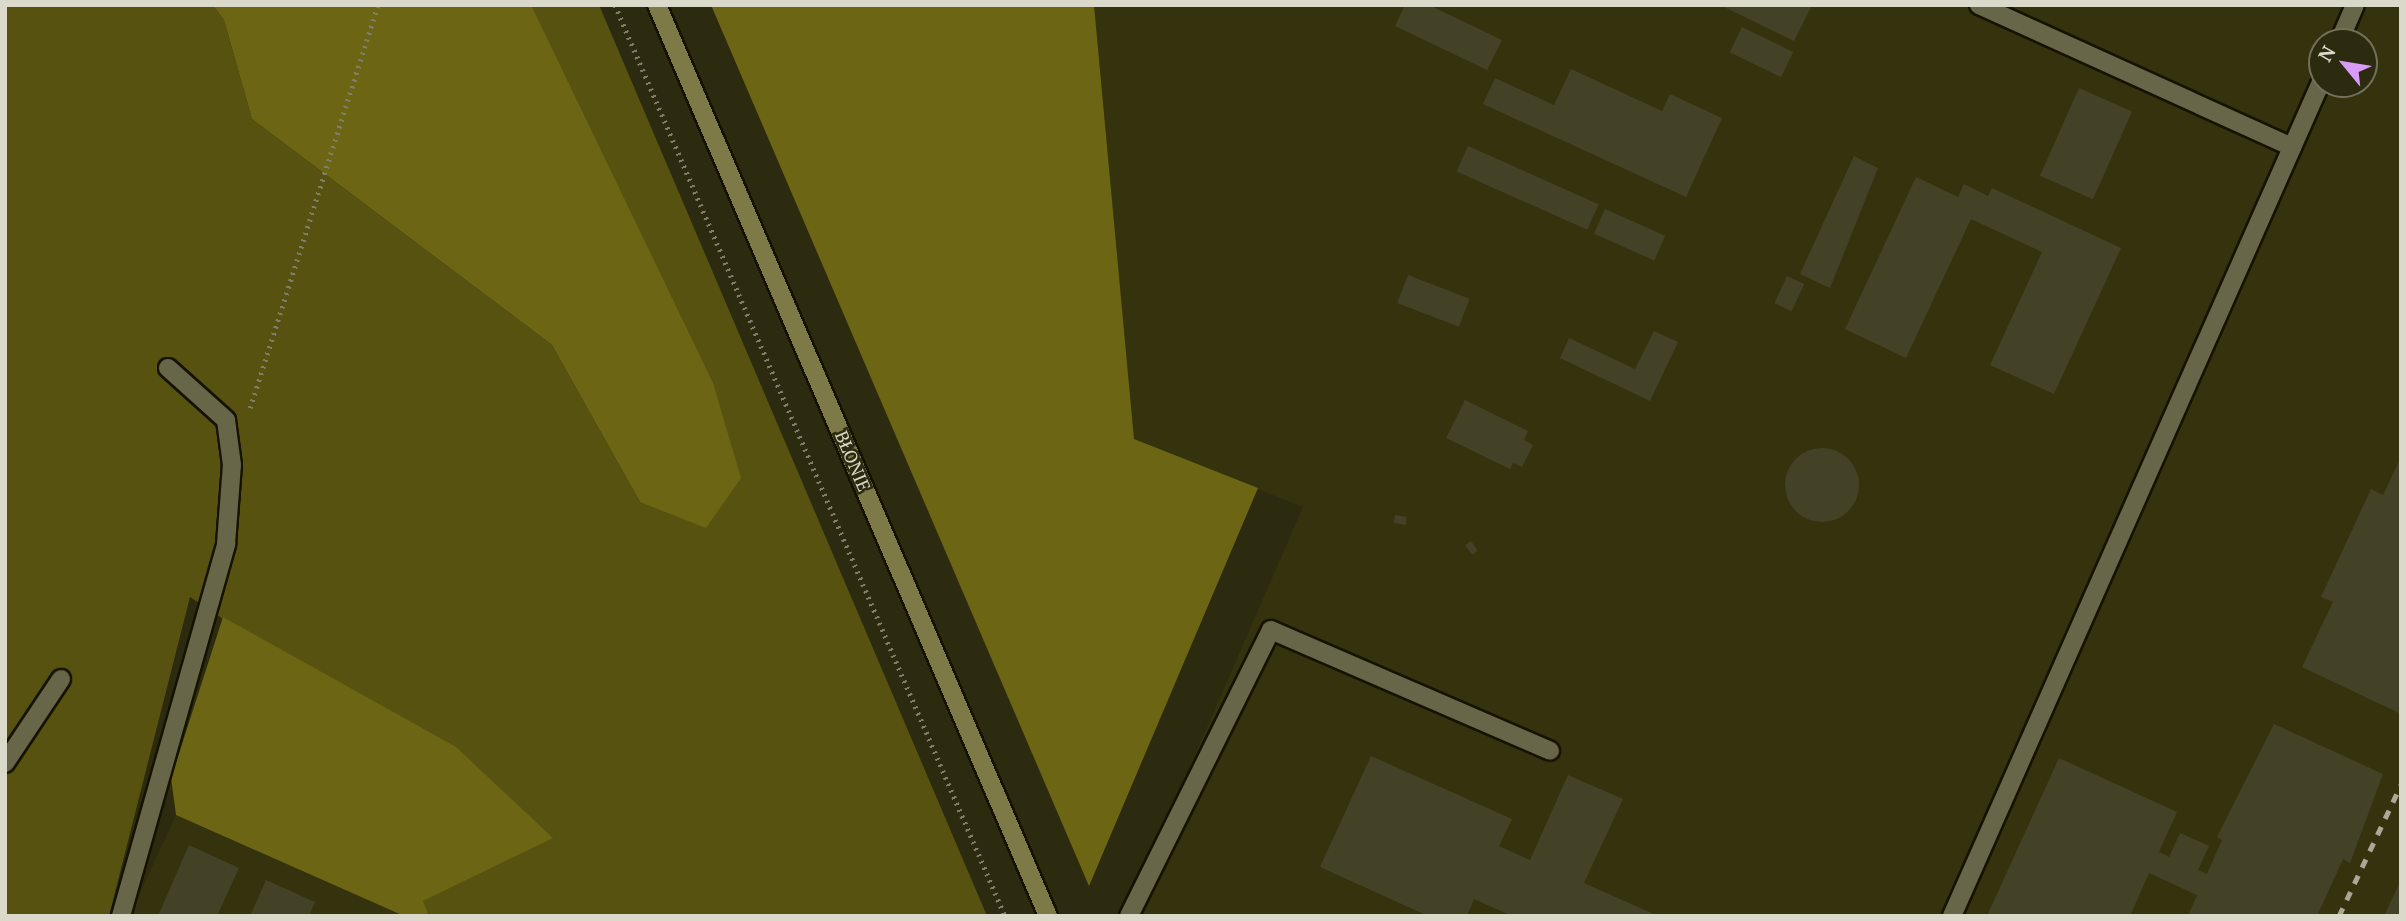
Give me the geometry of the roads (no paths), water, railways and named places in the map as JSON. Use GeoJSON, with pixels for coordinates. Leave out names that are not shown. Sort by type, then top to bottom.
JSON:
{"type":"FeatureCollection","features":[{"type":"Feature","properties":{"kind":"street","name":"BŁONIE"},"geometry":{"type":"LineString","coordinates":[[657,5],[1048,916]]}},
{"type":"Feature","properties":{"kind":"lane"},"geometry":{"type":"LineString","coordinates":[[1979,5],[2292,147]]}},
{"type":"Feature","properties":{"kind":"lane"},"geometry":{"type":"LineString","coordinates":[[2345,28],[2355,5]]}},
{"type":"Feature","properties":{"kind":"lane"},"geometry":{"type":"LineString","coordinates":[[1952,916],[2314,98]]}},
{"type":"Feature","properties":{"kind":"lane"},"geometry":{"type":"LineString","coordinates":[[121,916],[226,544],[232,465],[226,420],[168,368]]}},
{"type":"Feature","properties":{"kind":"lane"},"geometry":{"type":"LineString","coordinates":[[1129,916],[1271,629],[1550,751]]}},
{"type":"Feature","properties":{"kind":"lane"},"geometry":{"type":"LineString","coordinates":[[5,763],[61,679]]}},
{"type":"Feature","properties":{"kind":"railway"},"geometry":{"type":"LineString","coordinates":[[2339,916],[2401,785]]}}]}
